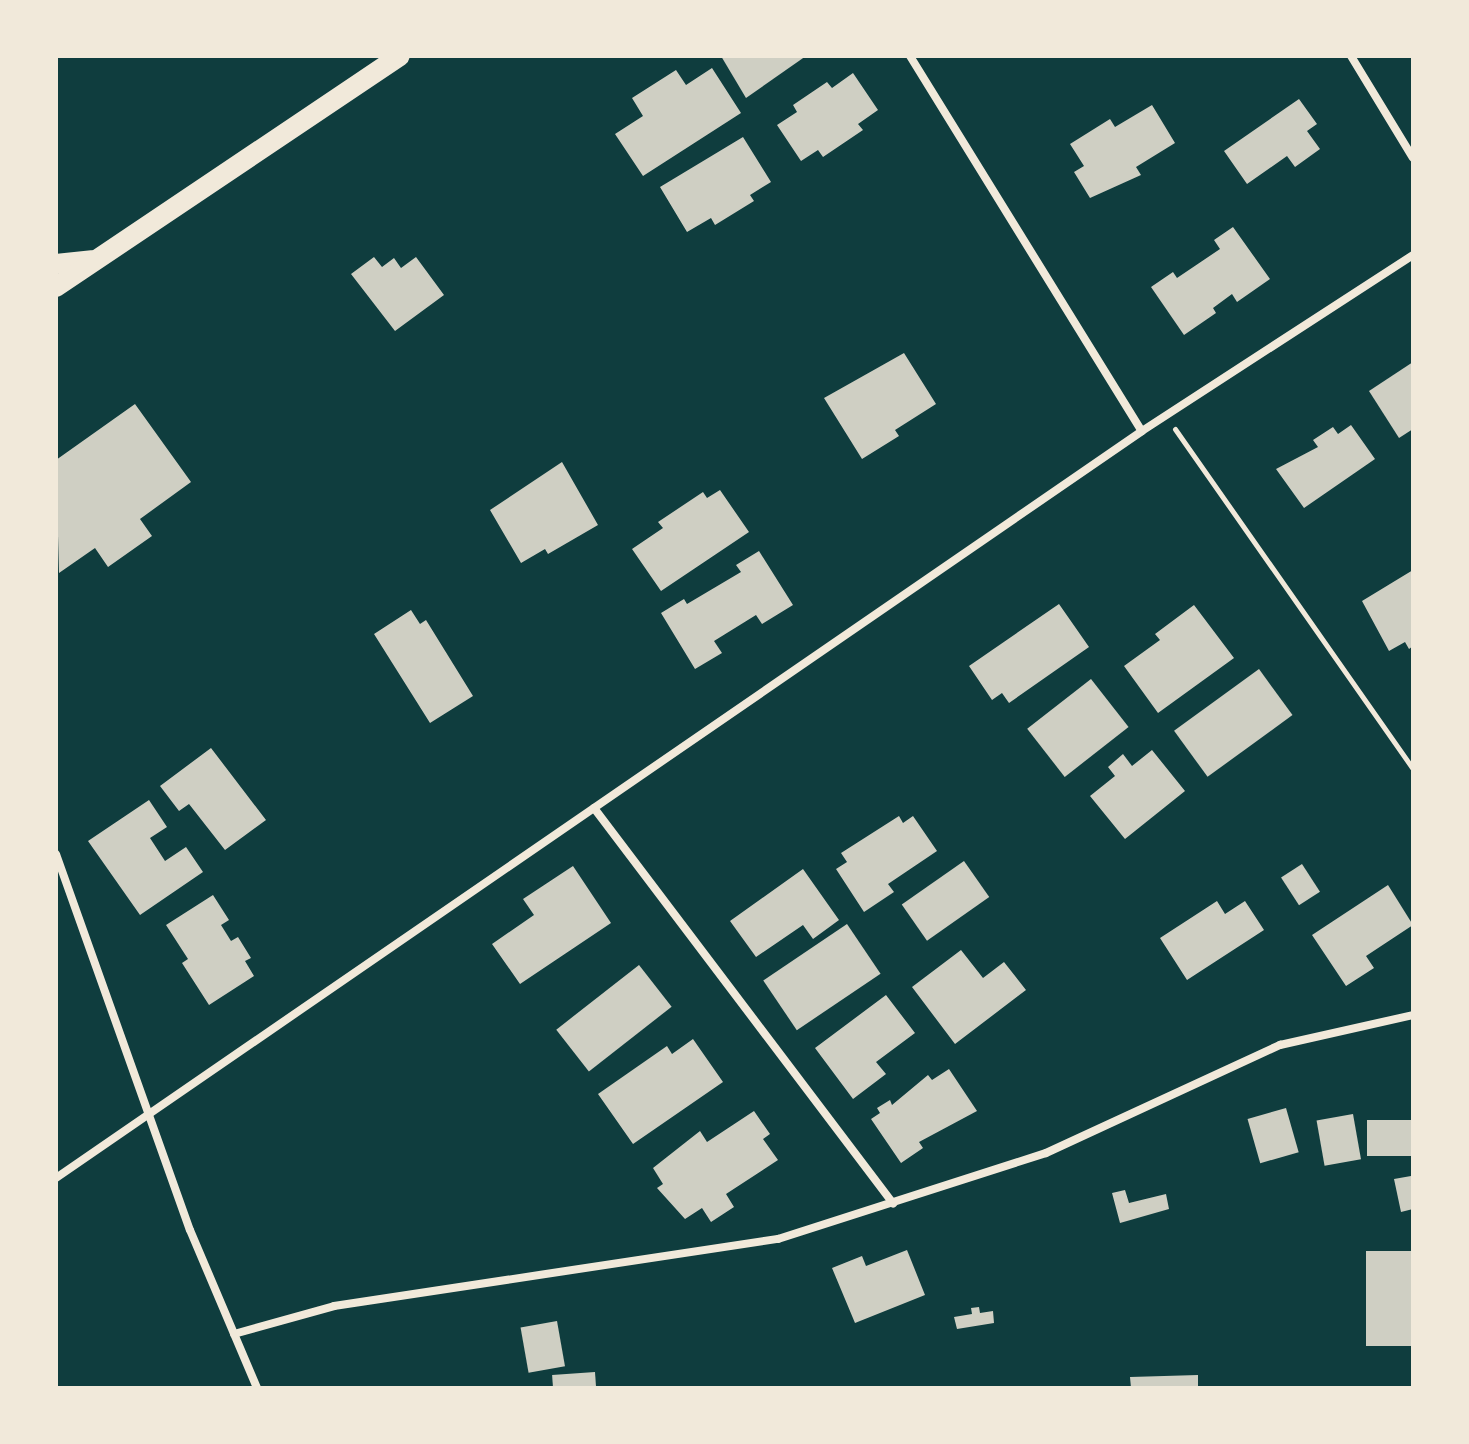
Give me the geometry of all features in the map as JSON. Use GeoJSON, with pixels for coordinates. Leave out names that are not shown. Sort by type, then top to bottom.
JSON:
{"type":"FeatureCollection","features":[{"type":"Feature","properties":{"kind":"main road"},"geometry":{"type":"LineString","coordinates":[[56,287],[400,56]]}},
{"type":"Feature","properties":{"kind":"main road"},"geometry":{"type":"LineString","coordinates":[[56,264],[99,258]]}},
{"type":"Feature","properties":{"kind":"street"},"geometry":{"type":"LineString","coordinates":[[910,56],[1142,431]]}},
{"type":"Feature","properties":{"kind":"street"},"geometry":{"type":"LineString","coordinates":[[1351,56],[1413,158]]}},
{"type":"Feature","properties":{"kind":"street"},"geometry":{"type":"LineString","coordinates":[[56,1178],[149,1119],[1142,431],[1413,255]]}},
{"type":"Feature","properties":{"kind":"street"},"geometry":{"type":"LineString","coordinates":[[594,808],[893,1204]]}},
{"type":"Feature","properties":{"kind":"street"},"geometry":{"type":"LineString","coordinates":[[56,854],[149,1119],[257,1388]]}},
{"type":"Feature","properties":{"kind":"street"},"geometry":{"type":"LineString","coordinates":[[234,1334],[334,1306],[778,1239],[1046,1153],[1280,1045],[1413,1015]]}},
{"type":"Feature","properties":{"kind":"path"},"geometry":{"type":"LineString","coordinates":[[1166,416],[1413,769]]}},
{"type":"Feature","properties":{"kind":"building"},"geometry":{"type":"Polygon","coordinates":[[[721,56],[806,56],[746,98],[721,56]]]}},
{"type":"Feature","properties":{"kind":"building"},"geometry":{"type":"Polygon","coordinates":[[[712,68],[741,113],[643,176],[615,134],[643,116],[632,98],[676,70],[686,85],[712,68]]]}},
{"type":"Feature","properties":{"kind":"building"},"geometry":{"type":"Polygon","coordinates":[[[853,73],[878,110],[858,124],[863,130],[823,157],[818,150],[801,161],[777,125],[797,112],[793,105],[827,82],[832,88],[853,73]]]}},
{"type":"Feature","properties":{"kind":"building"},"geometry":{"type":"Polygon","coordinates":[[[1299,99],[1317,124],[1307,131],[1320,149],[1295,167],[1287,156],[1247,184],[1224,151],[1299,99]]]}},
{"type":"Feature","properties":{"kind":"building"},"geometry":{"type":"Polygon","coordinates":[[[1152,105],[1175,143],[1136,167],[1141,175],[1090,198],[1074,172],[1084,166],[1070,144],[1110,119],[1115,127],[1152,105]]]}},
{"type":"Feature","properties":{"kind":"building"},"geometry":{"type":"Polygon","coordinates":[[[743,137],[771,182],[750,195],[754,201],[715,225],[711,218],[687,232],[660,187],[743,137]]]}},
{"type":"Feature","properties":{"kind":"building"},"geometry":{"type":"Polygon","coordinates":[[[1233,227],[1270,279],[1237,302],[1232,294],[1213,308],[1216,313],[1184,335],[1151,287],[1173,272],[1177,278],[1220,249],[1214,240],[1233,227]]]}},
{"type":"Feature","properties":{"kind":"building"},"geometry":{"type":"Polygon","coordinates":[[[374,257],[382,267],[394,258],[401,268],[416,257],[444,295],[395,331],[351,274],[374,257]]]}},
{"type":"Feature","properties":{"kind":"building"},"geometry":{"type":"Polygon","coordinates":[[[904,353],[936,404],[895,430],[899,436],[862,459],[824,398],[904,353]]]}},
{"type":"Feature","properties":{"kind":"building"},"geometry":{"type":"Polygon","coordinates":[[[1413,362],[1413,429],[1399,438],[1369,391],[1413,362]]]}},
{"type":"Feature","properties":{"kind":"building"},"geometry":{"type":"Polygon","coordinates":[[[135,404],[191,482],[140,519],[152,536],[108,567],[95,548],[59,573],[56,460],[135,404]]]}},
{"type":"Feature","properties":{"kind":"building"},"geometry":{"type":"Polygon","coordinates":[[[1351,425],[1375,459],[1304,508],[1276,469],[1318,447],[1313,440],[1333,427],[1338,434],[1351,425]]]}},
{"type":"Feature","properties":{"kind":"building"},"geometry":{"type":"Polygon","coordinates":[[[562,462],[598,525],[548,554],[545,549],[521,563],[490,510],[562,462]]]}},
{"type":"Feature","properties":{"kind":"building"},"geometry":{"type":"Polygon","coordinates":[[[720,490],[749,532],[661,591],[632,549],[663,528],[658,522],[703,492],[707,498],[720,490]]]}},
{"type":"Feature","properties":{"kind":"building"},"geometry":{"type":"Polygon","coordinates":[[[759,551],[793,605],[762,624],[756,615],[714,641],[722,653],[695,669],[661,613],[684,599],[687,604],[741,572],[736,565],[759,551]]]}},
{"type":"Feature","properties":{"kind":"building"},"geometry":{"type":"Polygon","coordinates":[[[1413,570],[1413,646],[1409,649],[1405,642],[1389,651],[1362,601],[1413,570]]]}},
{"type":"Feature","properties":{"kind":"building"},"geometry":{"type":"Polygon","coordinates":[[[1059,604],[1089,647],[1009,703],[1002,693],[992,700],[969,666],[1059,604]]]}},
{"type":"Feature","properties":{"kind":"building"},"geometry":{"type":"Polygon","coordinates":[[[1194,605],[1234,658],[1158,713],[1124,666],[1160,640],[1155,634],[1194,605]]]}},
{"type":"Feature","properties":{"kind":"building"},"geometry":{"type":"Polygon","coordinates":[[[411,610],[420,624],[426,620],[473,696],[430,723],[374,634],[411,610]]]}},
{"type":"Feature","properties":{"kind":"building"},"geometry":{"type":"Polygon","coordinates":[[[1259,669],[1293,715],[1208,777],[1174,731],[1259,669]]]}},
{"type":"Feature","properties":{"kind":"building"},"geometry":{"type":"Polygon","coordinates":[[[1091,679],[1129,727],[1065,777],[1027,729],[1091,679]]]}},
{"type":"Feature","properties":{"kind":"building"},"geometry":{"type":"Polygon","coordinates":[[[211,748],[266,820],[225,850],[189,804],[179,811],[160,786],[211,748]]]}},
{"type":"Feature","properties":{"kind":"building"},"geometry":{"type":"Polygon","coordinates":[[[1152,750],[1185,791],[1125,839],[1090,796],[1115,776],[1108,767],[1123,754],[1132,766],[1152,750]]]}},
{"type":"Feature","properties":{"kind":"building"},"geometry":{"type":"Polygon","coordinates":[[[149,800],[167,827],[150,838],[165,861],[186,847],[203,872],[140,915],[88,841],[149,800]]]}},
{"type":"Feature","properties":{"kind":"building"},"geometry":{"type":"Polygon","coordinates":[[[899,816],[903,823],[913,816],[937,851],[888,884],[894,892],[864,912],[836,869],[847,862],[841,853],[899,816]]]}},
{"type":"Feature","properties":{"kind":"building"},"geometry":{"type":"Polygon","coordinates":[[[964,861],[989,897],[927,941],[902,905],[964,861]]]}},
{"type":"Feature","properties":{"kind":"building"},"geometry":{"type":"Polygon","coordinates":[[[1302,864],[1320,892],[1299,905],[1281,878],[1302,864]]]}},
{"type":"Feature","properties":{"kind":"building"},"geometry":{"type":"Polygon","coordinates":[[[573,866],[611,923],[520,984],[492,944],[534,915],[523,899],[573,866]]]}},
{"type":"Feature","properties":{"kind":"building"},"geometry":{"type":"Polygon","coordinates":[[[803,869],[839,920],[813,939],[803,925],[756,957],[730,921],[803,869]]]}},
{"type":"Feature","properties":{"kind":"building"},"geometry":{"type":"Polygon","coordinates":[[[1388,885],[1413,925],[1366,956],[1374,968],[1346,986],[1312,935],[1388,885]]]}},
{"type":"Feature","properties":{"kind":"building"},"geometry":{"type":"Polygon","coordinates":[[[213,895],[229,920],[221,925],[231,941],[238,937],[251,958],[245,961],[254,976],[209,1005],[182,963],[188,959],[166,925],[213,895]]]}},
{"type":"Feature","properties":{"kind":"building"},"geometry":{"type":"Polygon","coordinates":[[[1217,901],[1225,914],[1245,901],[1264,930],[1187,980],[1160,938],[1217,901]]]}},
{"type":"Feature","properties":{"kind":"building"},"geometry":{"type":"Polygon","coordinates":[[[847,924],[881,974],[797,1030],[763,980],[847,924]]]}},
{"type":"Feature","properties":{"kind":"building"},"geometry":{"type":"Polygon","coordinates":[[[961,950],[983,978],[1004,962],[1026,990],[955,1044],[912,987],[961,950]]]}},
{"type":"Feature","properties":{"kind":"building"},"geometry":{"type":"Polygon","coordinates":[[[639,965],[672,1007],[589,1071],[556,1030],[639,965]]]}},
{"type":"Feature","properties":{"kind":"building"},"geometry":{"type":"Polygon","coordinates":[[[886,995],[915,1033],[876,1062],[886,1074],[853,1099],[815,1048],[886,995]]]}},
{"type":"Feature","properties":{"kind":"building"},"geometry":{"type":"Polygon","coordinates":[[[693,1039],[723,1082],[633,1144],[598,1094],[667,1046],[672,1054],[693,1039]]]}},
{"type":"Feature","properties":{"kind":"building"},"geometry":{"type":"Polygon","coordinates":[[[949,1069],[977,1111],[919,1142],[923,1148],[901,1163],[871,1119],[880,1113],[877,1108],[890,1100],[892,1105],[928,1075],[932,1080],[949,1069]]]}},
{"type":"Feature","properties":{"kind":"building"},"geometry":{"type":"Polygon","coordinates":[[[1286,1108],[1299,1152],[1260,1163],[1248,1119],[1286,1108]]]}},
{"type":"Feature","properties":{"kind":"building"},"geometry":{"type":"Polygon","coordinates":[[[754,1111],[770,1134],[763,1139],[778,1160],[726,1194],[734,1207],[711,1222],[702,1208],[685,1219],[657,1188],[663,1184],[653,1168],[700,1131],[707,1142],[754,1111]]]}},
{"type":"Feature","properties":{"kind":"building"},"geometry":{"type":"Polygon","coordinates":[[[1353,1114],[1361,1159],[1325,1166],[1317,1120],[1353,1114]]]}},
{"type":"Feature","properties":{"kind":"building"},"geometry":{"type":"Polygon","coordinates":[[[1367,1120],[1413,1120],[1413,1156],[1367,1156],[1367,1120]]]}},
{"type":"Feature","properties":{"kind":"building"},"geometry":{"type":"Polygon","coordinates":[[[1411,1176],[1413,1209],[1401,1212],[1394,1179],[1411,1176]]]}},
{"type":"Feature","properties":{"kind":"building"},"geometry":{"type":"Polygon","coordinates":[[[1125,1190],[1129,1203],[1166,1194],[1169,1209],[1120,1223],[1112,1193],[1125,1190]]]}},
{"type":"Feature","properties":{"kind":"building"},"geometry":{"type":"Polygon","coordinates":[[[907,1250],[925,1295],[855,1323],[832,1268],[862,1256],[866,1266],[907,1250]]]}},
{"type":"Feature","properties":{"kind":"building"},"geometry":{"type":"Polygon","coordinates":[[[1366,1251],[1413,1251],[1413,1346],[1366,1346],[1366,1251]]]}},
{"type":"Feature","properties":{"kind":"building"},"geometry":{"type":"Polygon","coordinates":[[[979,1307],[980,1313],[993,1311],[994,1323],[957,1329],[954,1317],[972,1314],[971,1308],[979,1307]]]}},
{"type":"Feature","properties":{"kind":"building"},"geometry":{"type":"Polygon","coordinates":[[[557,1321],[565,1366],[529,1373],[521,1327],[557,1321]]]}},
{"type":"Feature","properties":{"kind":"building"},"geometry":{"type":"Polygon","coordinates":[[[595,1372],[596,1388],[553,1388],[552,1375],[595,1372]]]}},
{"type":"Feature","properties":{"kind":"building"},"geometry":{"type":"Polygon","coordinates":[[[1198,1375],[1198,1388],[1131,1388],[1130,1377],[1198,1375]]]}}]}
